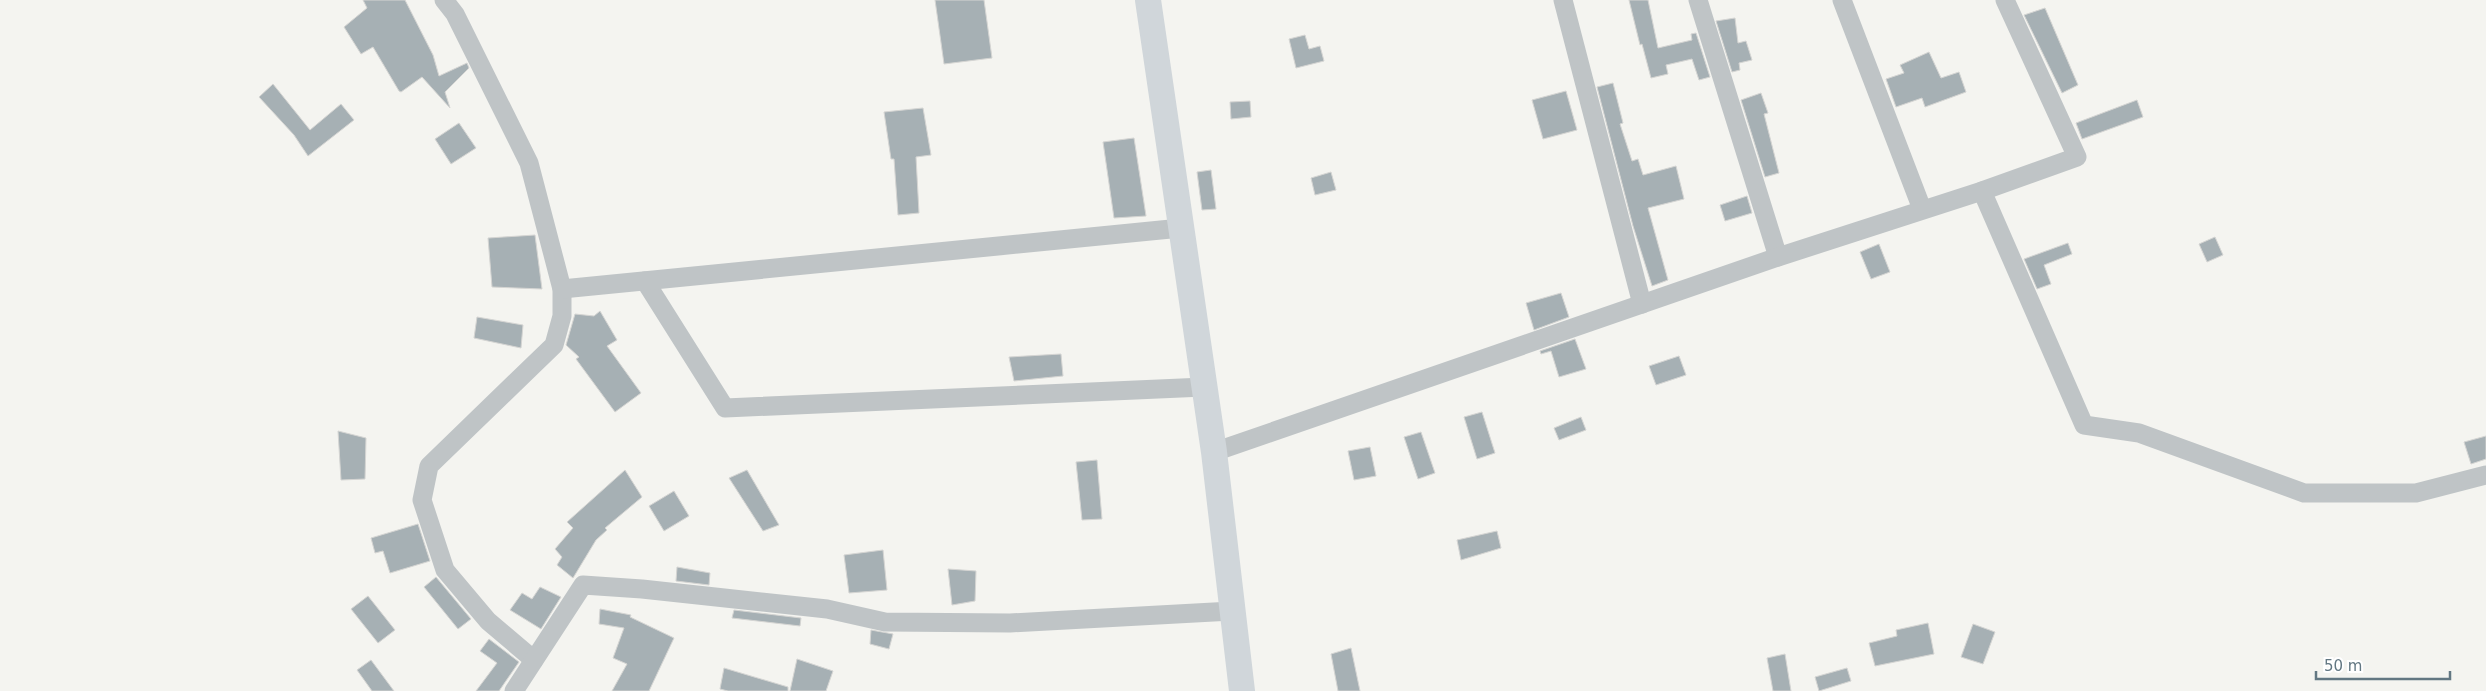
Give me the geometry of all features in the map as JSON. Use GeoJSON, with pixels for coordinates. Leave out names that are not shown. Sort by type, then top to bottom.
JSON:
{"type":"FeatureCollection","features":[{"type":"Feature","properties":{"kind":"main road"},"geometry":{"type":"LineString","coordinates":[[1148,0],[1214,452],[1242,691]]}},
{"type":"Feature","properties":{"kind":"street"},"geometry":{"type":"LineString","coordinates":[[444,0],[455,14],[529,163],[562,289],[562,316],[554,345],[429,466],[422,500],[445,570],[488,621],[534,660]]}},
{"type":"Feature","properties":{"kind":"street"},"geometry":{"type":"LineString","coordinates":[[1563,0],[1642,304]]}},
{"type":"Feature","properties":{"kind":"street"},"geometry":{"type":"LineString","coordinates":[[1698,0],[1778,257]]}},
{"type":"Feature","properties":{"kind":"street"},"geometry":{"type":"LineString","coordinates":[[1842,0],[1922,209]]}},
{"type":"Feature","properties":{"kind":"street"},"geometry":{"type":"LineString","coordinates":[[1214,452],[1778,257],[1982,191],[2077,157],[2005,0]]}},
{"type":"Feature","properties":{"kind":"street"},"geometry":{"type":"LineString","coordinates":[[1982,191],[2084,425],[2139,433],[2304,493],[2416,493],[2486,475]]}},
{"type":"Feature","properties":{"kind":"street"},"geometry":{"type":"LineString","coordinates":[[562,289],[1181,228]]}},
{"type":"Feature","properties":{"kind":"street"},"geometry":{"type":"LineString","coordinates":[[645,281],[725,408],[1204,387]]}},
{"type":"Feature","properties":{"kind":"street"},"geometry":{"type":"LineString","coordinates":[[514,691],[583,585],[642,589],[828,609],[885,622],[1010,623],[1232,611]]}},
{"type":"Feature","properties":{"kind":"building"},"geometry":{"type":"Polygon","coordinates":[[[363,0],[405,0],[433,55],[439,76],[467,63],[469,68],[445,92],[450,108],[422,77],[401,92],[399,91],[373,47],[361,54],[344,27],[367,8],[363,0]]]}},
{"type":"Feature","properties":{"kind":"building"},"geometry":{"type":"Polygon","coordinates":[[[935,0],[984,0],[992,58],[944,64],[935,0]]]}},
{"type":"Feature","properties":{"kind":"building"},"geometry":{"type":"Polygon","coordinates":[[[1629,0],[1648,0],[1658,48],[1692,40],[1691,34],[1696,33],[1710,77],[1699,80],[1692,59],[1666,65],[1668,74],[1651,78],[1642,44],[1640,45],[1629,0]]]}},
{"type":"Feature","properties":{"kind":"building"},"geometry":{"type":"Polygon","coordinates":[[[2045,8],[2078,85],[2062,93],[2024,15],[2045,8]]]}},
{"type":"Feature","properties":{"kind":"building"},"geometry":{"type":"Polygon","coordinates":[[[1735,18],[1738,43],[1746,41],[1752,60],[1739,63],[1740,70],[1732,72],[1716,21],[1735,18]]]}},
{"type":"Feature","properties":{"kind":"building"},"geometry":{"type":"Polygon","coordinates":[[[1305,35],[1309,49],[1320,46],[1324,61],[1296,68],[1289,39],[1305,35]]]}},
{"type":"Feature","properties":{"kind":"building"},"geometry":{"type":"Polygon","coordinates":[[[1929,52],[1941,78],[1959,72],[1966,92],[1925,107],[1922,98],[1896,107],[1886,79],[1904,73],[1900,65],[1929,52]]]}},
{"type":"Feature","properties":{"kind":"building"},"geometry":{"type":"Polygon","coordinates":[[[1613,83],[1623,123],[1620,124],[1632,161],[1638,159],[1643,175],[1676,166],[1684,199],[1648,208],[1668,280],[1652,286],[1633,226],[1597,87],[1613,83]]]}},
{"type":"Feature","properties":{"kind":"building"},"geometry":{"type":"Polygon","coordinates":[[[273,84],[310,130],[341,104],[354,120],[308,156],[294,135],[259,97],[273,84]]]}},
{"type":"Feature","properties":{"kind":"building"},"geometry":{"type":"Polygon","coordinates":[[[1566,91],[1577,130],[1543,139],[1532,100],[1566,91]]]}},
{"type":"Feature","properties":{"kind":"building"},"geometry":{"type":"Polygon","coordinates":[[[1761,93],[1768,113],[1764,114],[1779,173],[1765,177],[1741,100],[1761,93]]]}},
{"type":"Feature","properties":{"kind":"building"},"geometry":{"type":"Polygon","coordinates":[[[2137,100],[2143,117],[2082,139],[2076,123],[2137,100]]]}},
{"type":"Feature","properties":{"kind":"building"},"geometry":{"type":"Polygon","coordinates":[[[1250,101],[1251,117],[1231,119],[1230,102],[1250,101]]]}},
{"type":"Feature","properties":{"kind":"building"},"geometry":{"type":"Polygon","coordinates":[[[923,108],[931,155],[916,157],[919,213],[898,215],[894,159],[891,159],[884,112],[923,108]]]}},
{"type":"Feature","properties":{"kind":"building"},"geometry":{"type":"Polygon","coordinates":[[[459,123],[476,148],[451,164],[435,139],[459,123]]]}},
{"type":"Feature","properties":{"kind":"building"},"geometry":{"type":"Polygon","coordinates":[[[1134,138],[1146,216],[1114,218],[1103,142],[1134,138]]]}},
{"type":"Feature","properties":{"kind":"building"},"geometry":{"type":"Polygon","coordinates":[[[1211,170],[1216,209],[1202,210],[1197,172],[1211,170]]]}},
{"type":"Feature","properties":{"kind":"building"},"geometry":{"type":"Polygon","coordinates":[[[1331,172],[1336,190],[1315,195],[1311,178],[1331,172]]]}},
{"type":"Feature","properties":{"kind":"building"},"geometry":{"type":"Polygon","coordinates":[[[1747,196],[1752,213],[1725,221],[1720,205],[1747,196]]]}},
{"type":"Feature","properties":{"kind":"building"},"geometry":{"type":"Polygon","coordinates":[[[535,235],[542,289],[492,287],[488,238],[535,235]]]}},
{"type":"Feature","properties":{"kind":"building"},"geometry":{"type":"Polygon","coordinates":[[[2215,237],[2223,255],[2207,262],[2199,244],[2215,237]]]}},
{"type":"Feature","properties":{"kind":"building"},"geometry":{"type":"Polygon","coordinates":[[[2068,243],[2072,254],[2044,265],[2051,284],[2037,289],[2024,259],[2068,243]]]}},
{"type":"Feature","properties":{"kind":"building"},"geometry":{"type":"Polygon","coordinates":[[[1879,244],[1890,272],[1871,279],[1860,252],[1879,244]]]}},
{"type":"Feature","properties":{"kind":"building"},"geometry":{"type":"Polygon","coordinates":[[[1561,293],[1569,317],[1534,330],[1526,303],[1561,293]]]}},
{"type":"Feature","properties":{"kind":"building"},"geometry":{"type":"Polygon","coordinates":[[[600,311],[617,340],[607,346],[641,393],[615,412],[576,359],[579,357],[566,345],[575,314],[594,316],[600,311]]]}},
{"type":"Feature","properties":{"kind":"building"},"geometry":{"type":"Polygon","coordinates":[[[477,317],[523,325],[521,348],[474,338],[477,317]]]}},
{"type":"Feature","properties":{"kind":"building"},"geometry":{"type":"Polygon","coordinates":[[[1575,339],[1586,369],[1559,377],[1551,351],[1541,354],[1540,351],[1575,339]]]}},
{"type":"Feature","properties":{"kind":"building"},"geometry":{"type":"Polygon","coordinates":[[[1061,354],[1063,376],[1014,381],[1009,357],[1061,354]]]}},
{"type":"Feature","properties":{"kind":"building"},"geometry":{"type":"Polygon","coordinates":[[[1679,356],[1686,375],[1656,385],[1649,366],[1679,356]]]}},
{"type":"Feature","properties":{"kind":"building"},"geometry":{"type":"Polygon","coordinates":[[[1482,412],[1495,453],[1477,459],[1464,417],[1482,412]]]}},
{"type":"Feature","properties":{"kind":"building"},"geometry":{"type":"Polygon","coordinates":[[[1581,417],[1586,430],[1559,440],[1554,428],[1581,417]]]}},
{"type":"Feature","properties":{"kind":"building"},"geometry":{"type":"Polygon","coordinates":[[[338,431],[366,438],[365,479],[341,480],[338,431]]]}},
{"type":"Feature","properties":{"kind":"building"},"geometry":{"type":"Polygon","coordinates":[[[1421,432],[1435,473],[1418,479],[1404,437],[1421,432]]]}},
{"type":"Feature","properties":{"kind":"building"},"geometry":{"type":"Polygon","coordinates":[[[2486,436],[2486,459],[2471,464],[2464,442],[2486,436]]]}},
{"type":"Feature","properties":{"kind":"building"},"geometry":{"type":"Polygon","coordinates":[[[1370,447],[1376,476],[1354,480],[1348,451],[1370,447]]]}},
{"type":"Feature","properties":{"kind":"building"},"geometry":{"type":"Polygon","coordinates":[[[1097,460],[1102,519],[1082,520],[1076,462],[1097,460]]]}},
{"type":"Feature","properties":{"kind":"building"},"geometry":{"type":"Polygon","coordinates":[[[625,470],[642,497],[605,528],[607,530],[596,540],[573,578],[557,565],[562,557],[555,549],[573,528],[567,522],[625,470]]]}},
{"type":"Feature","properties":{"kind":"building"},"geometry":{"type":"Polygon","coordinates":[[[747,470],[779,525],[763,531],[729,478],[747,470]]]}},
{"type":"Feature","properties":{"kind":"building"},"geometry":{"type":"Polygon","coordinates":[[[674,491],[689,516],[664,531],[649,506],[674,491]]]}},
{"type":"Feature","properties":{"kind":"building"},"geometry":{"type":"Polygon","coordinates":[[[418,524],[430,561],[390,573],[383,551],[375,553],[371,538],[418,524]]]}},
{"type":"Feature","properties":{"kind":"building"},"geometry":{"type":"Polygon","coordinates":[[[1497,531],[1501,548],[1461,560],[1457,540],[1497,531]]]}},
{"type":"Feature","properties":{"kind":"building"},"geometry":{"type":"Polygon","coordinates":[[[883,550],[887,590],[849,593],[844,555],[883,550]]]}},
{"type":"Feature","properties":{"kind":"building"},"geometry":{"type":"Polygon","coordinates":[[[677,567],[710,573],[709,585],[676,581],[677,567]]]}},
{"type":"Feature","properties":{"kind":"building"},"geometry":{"type":"Polygon","coordinates":[[[948,569],[976,571],[975,601],[952,605],[948,569]]]}},
{"type":"Feature","properties":{"kind":"building"},"geometry":{"type":"Polygon","coordinates":[[[436,577],[471,619],[458,629],[424,587],[436,577]]]}},
{"type":"Feature","properties":{"kind":"building"},"geometry":{"type":"Polygon","coordinates":[[[540,587],[561,597],[541,629],[510,610],[522,593],[532,599],[540,587]]]}},
{"type":"Feature","properties":{"kind":"building"},"geometry":{"type":"Polygon","coordinates":[[[368,596],[395,630],[378,643],[351,609],[368,596]]]}},
{"type":"Feature","properties":{"kind":"building"},"geometry":{"type":"Polygon","coordinates":[[[600,609],[631,615],[630,617],[674,638],[649,691],[612,691],[627,664],[613,658],[624,628],[599,624],[600,609]]]}},
{"type":"Feature","properties":{"kind":"building"},"geometry":{"type":"Polygon","coordinates":[[[734,610],[801,618],[800,626],[732,618],[734,610]]]}},
{"type":"Feature","properties":{"kind":"building"},"geometry":{"type":"Polygon","coordinates":[[[1928,623],[1934,654],[1875,666],[1869,643],[1897,636],[1896,630],[1928,623]]]}},
{"type":"Feature","properties":{"kind":"building"},"geometry":{"type":"Polygon","coordinates":[[[1973,624],[1995,632],[1983,664],[1961,657],[1973,624]]]}},
{"type":"Feature","properties":{"kind":"building"},"geometry":{"type":"Polygon","coordinates":[[[871,630],[893,634],[889,649],[870,644],[871,630]]]}},
{"type":"Feature","properties":{"kind":"building"},"geometry":{"type":"Polygon","coordinates":[[[489,639],[519,662],[499,691],[476,691],[497,663],[480,651],[489,639]]]}},
{"type":"Feature","properties":{"kind":"building"},"geometry":{"type":"Polygon","coordinates":[[[1351,648],[1360,691],[1338,691],[1331,654],[1351,648]]]}},
{"type":"Feature","properties":{"kind":"building"},"geometry":{"type":"Polygon","coordinates":[[[1785,654],[1791,691],[1773,691],[1767,658],[1785,654]]]}},
{"type":"Feature","properties":{"kind":"building"},"geometry":{"type":"Polygon","coordinates":[[[797,659],[833,671],[826,691],[790,691],[797,659]]]}},
{"type":"Feature","properties":{"kind":"building"},"geometry":{"type":"Polygon","coordinates":[[[371,660],[394,691],[372,691],[357,670],[371,660]]]}},
{"type":"Feature","properties":{"kind":"building"},"geometry":{"type":"Polygon","coordinates":[[[724,668],[788,687],[788,691],[728,691],[720,689],[724,668]]]}},
{"type":"Feature","properties":{"kind":"building"},"geometry":{"type":"Polygon","coordinates":[[[1847,668],[1851,681],[1819,691],[1815,677],[1847,668]]]}}]}
